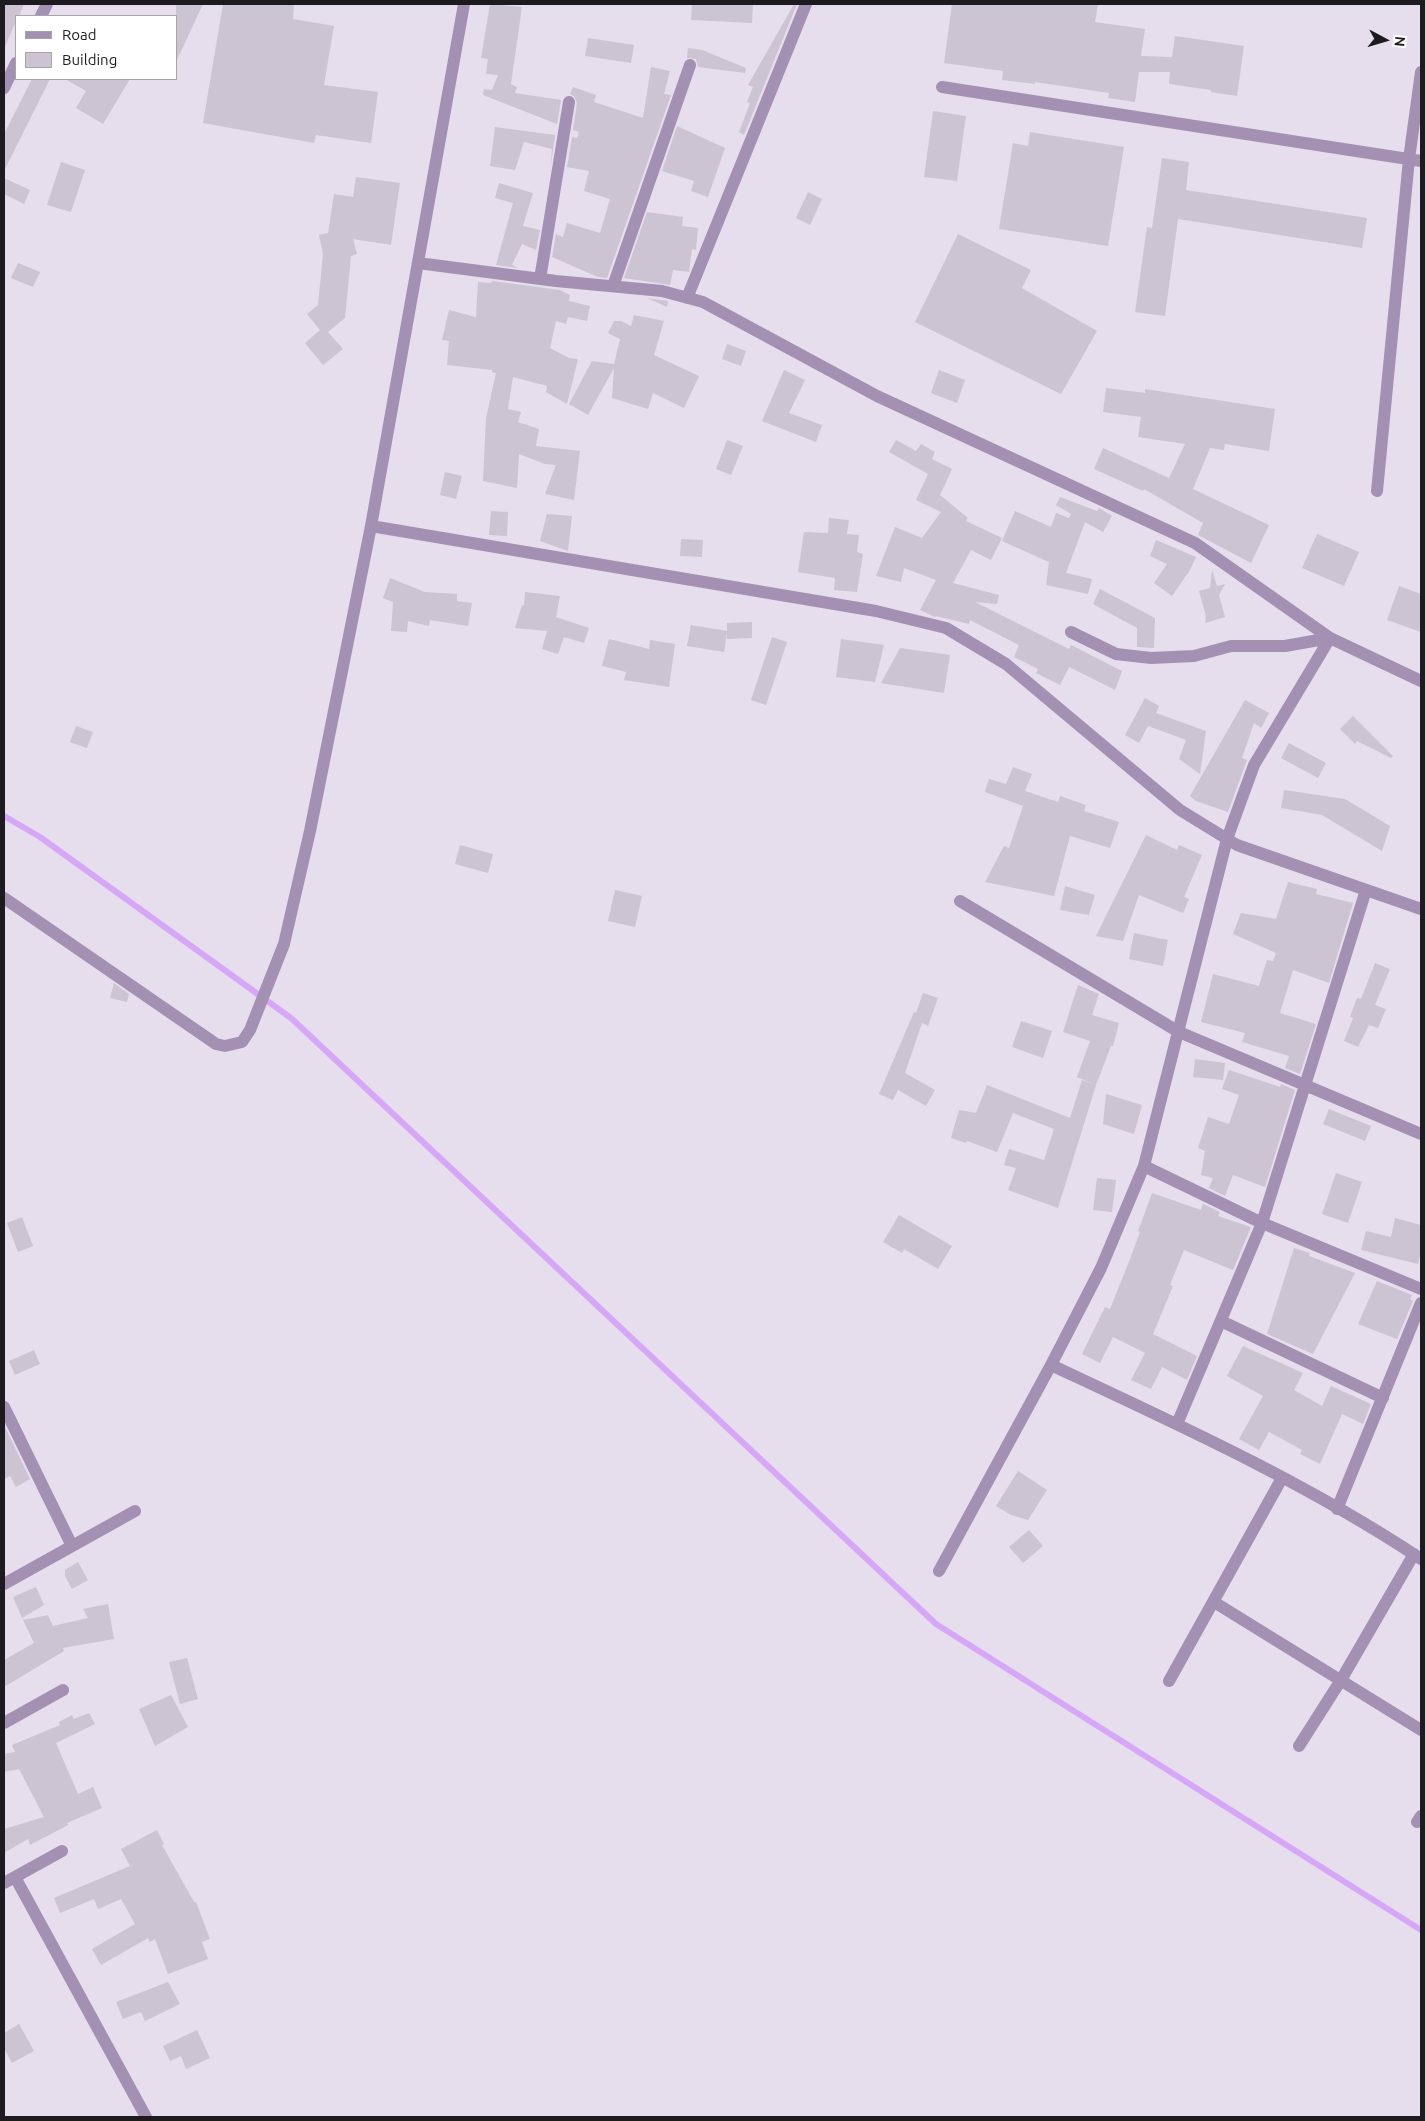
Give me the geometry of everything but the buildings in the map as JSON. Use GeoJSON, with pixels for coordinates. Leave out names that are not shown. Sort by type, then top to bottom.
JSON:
{"type":"FeatureCollection","features":[{"type":"Feature","properties":{"kind":"street"},"geometry":{"type":"LineString","coordinates":[[4,898],[216,1044],[225,1046],[242,1042],[250,1030],[284,944],[310,831],[371,526],[464,4]]}},
{"type":"Feature","properties":{"kind":"street"},"geometry":{"type":"LineString","coordinates":[[688,298],[806,4]]}},
{"type":"Feature","properties":{"kind":"street"},"geometry":{"type":"LineString","coordinates":[[613,286],[690,65]]}},
{"type":"Feature","properties":{"kind":"street"},"geometry":{"type":"LineString","coordinates":[[4,88],[15,66]]}},
{"type":"Feature","properties":{"kind":"street"},"geometry":{"type":"LineString","coordinates":[[1377,491],[1415,160],[1421,72]]}},
{"type":"Feature","properties":{"kind":"street"},"geometry":{"type":"LineString","coordinates":[[942,87],[1415,160]]}},
{"type":"Feature","properties":{"kind":"street"},"geometry":{"type":"LineString","coordinates":[[540,279],[569,102]]}},
{"type":"Feature","properties":{"kind":"street"},"geometry":{"type":"LineString","coordinates":[[418,263],[540,279],[662,291],[702,302],[877,396],[1195,543],[1330,638],[1421,681]]}},
{"type":"Feature","properties":{"kind":"street"},"geometry":{"type":"LineString","coordinates":[[371,526],[876,611],[946,628],[1006,664],[1180,810],[1237,845],[1421,909]]}},
{"type":"Feature","properties":{"kind":"street"},"geometry":{"type":"LineString","coordinates":[[1071,632],[1116,654],[1151,658],[1194,656],[1231,646],[1284,646],[1330,638]]}},
{"type":"Feature","properties":{"kind":"street"},"geometry":{"type":"LineString","coordinates":[[939,1571],[1051,1365],[1101,1268],[1144,1166],[1227,839],[1254,765],[1330,638]]}},
{"type":"Feature","properties":{"kind":"street"},"geometry":{"type":"LineString","coordinates":[[1177,1424],[1262,1223],[1366,890]]}},
{"type":"Feature","properties":{"kind":"street"},"geometry":{"type":"LineString","coordinates":[[960,901],[1179,1032],[1421,1134]]}},
{"type":"Feature","properties":{"kind":"street"},"geometry":{"type":"LineString","coordinates":[[1144,1166],[1262,1223],[1421,1289]]}},
{"type":"Feature","properties":{"kind":"street"},"geometry":{"type":"LineString","coordinates":[[1337,1509],[1421,1303]]}},
{"type":"Feature","properties":{"kind":"street"},"geometry":{"type":"LineString","coordinates":[[1221,1321],[1382,1398]]}},
{"type":"Feature","properties":{"kind":"street"},"geometry":{"type":"LineString","coordinates":[[1051,1365],[1177,1424],[1282,1478],[1382,1533],[1418,1556],[1299,1746]]}},
{"type":"Feature","properties":{"kind":"street"},"geometry":{"type":"LineString","coordinates":[[4,1407],[9,1431],[72,1546]]}},
{"type":"Feature","properties":{"kind":"street"},"geometry":{"type":"LineString","coordinates":[[1169,1682],[1282,1478]]}},
{"type":"Feature","properties":{"kind":"street"},"geometry":{"type":"LineString","coordinates":[[4,1584],[135,1511]]}},
{"type":"Feature","properties":{"kind":"street"},"geometry":{"type":"LineString","coordinates":[[1214,1602],[1421,1730]]}},
{"type":"Feature","properties":{"kind":"street"},"geometry":{"type":"LineString","coordinates":[[4,1723],[62,1690]]}},
{"type":"Feature","properties":{"kind":"street"},"geometry":{"type":"LineString","coordinates":[[62,1851],[9,1880],[146,2117]]}},
{"type":"Feature","properties":{"kind":"waterway"},"geometry":{"type":"LineString","coordinates":[[4,816],[40,837],[291,1018],[936,1624],[1421,1930]]}}]}
